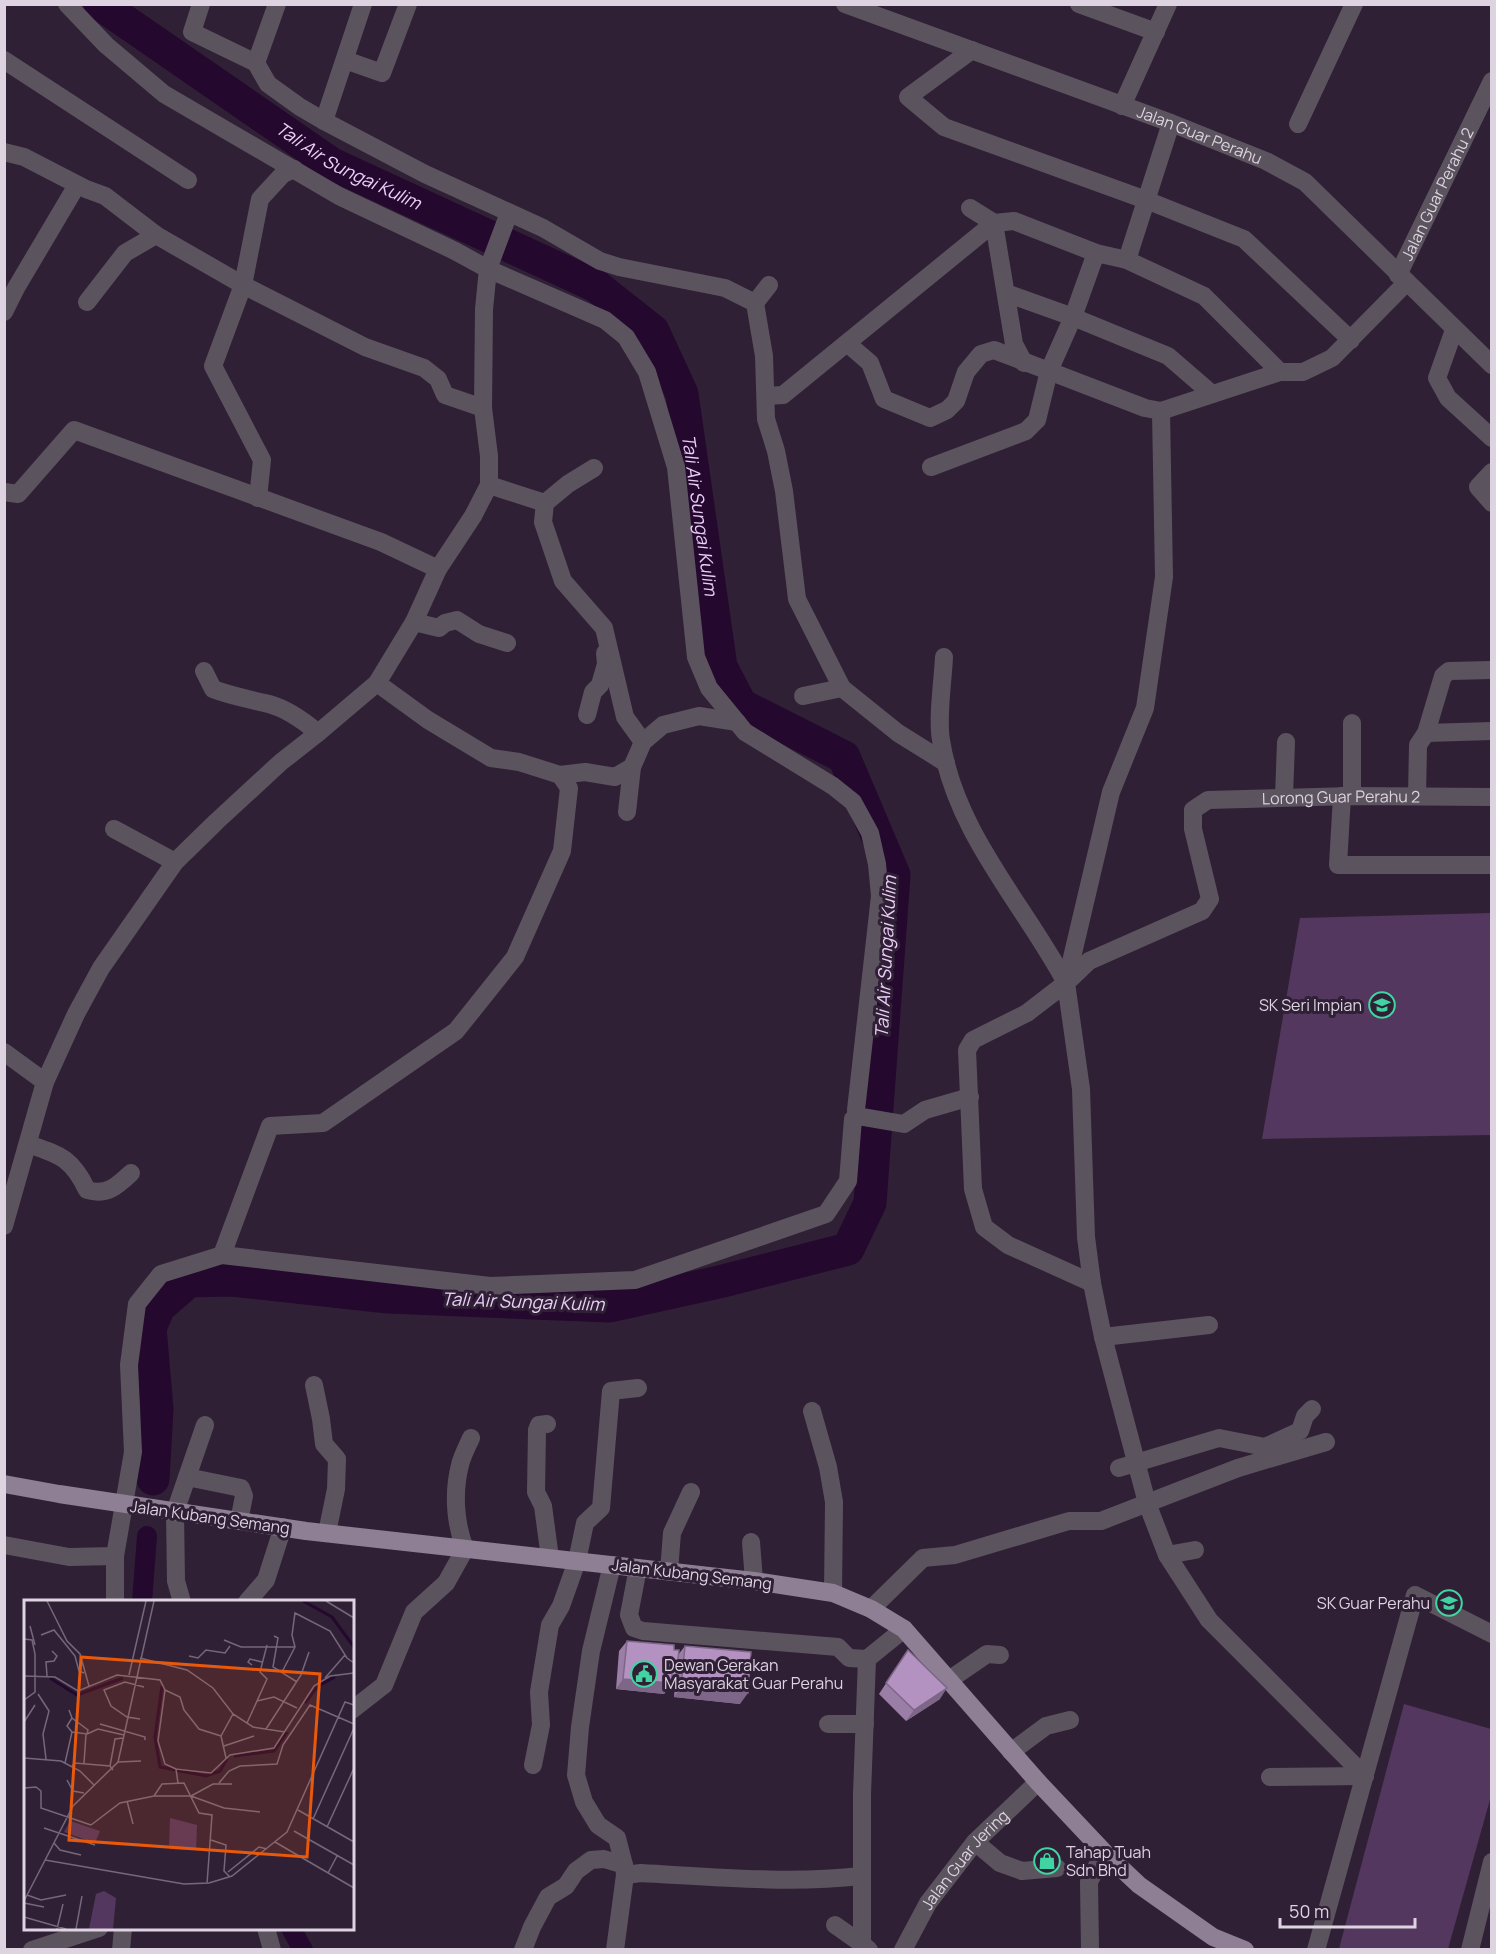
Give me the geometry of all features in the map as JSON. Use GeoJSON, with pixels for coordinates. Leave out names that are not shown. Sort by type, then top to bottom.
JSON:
{"type":"FeatureCollection","features":[{"type":"Feature","properties":{"kind":"main road","name":"Jalan Kubang Semang"},"geometry":{"type":"LineString","coordinates":[[4,1484],[175,1512],[327,1533],[754,1581],[833,1593],[871,1609],[904,1629],[1038,1782],[1104,1852],[1139,1885],[1213,1937],[1245,1950]]}},
{"type":"Feature","properties":{"kind":"street"},"geometry":{"type":"LineString","coordinates":[[67,4],[106,45],[164,94],[339,196],[605,320],[626,337],[647,372],[676,467],[696,657],[709,688],[745,732],[833,786],[853,802],[870,833],[877,864],[880,896],[856,1110],[861,1117]]}},
{"type":"Feature","properties":{"kind":"street"},"geometry":{"type":"LineString","coordinates":[[201,4],[192,32],[256,63],[268,84],[324,121],[508,218],[543,228],[600,261],[619,267],[725,288],[755,303]]}},
{"type":"Feature","properties":{"kind":"street"},"geometry":{"type":"LineString","coordinates":[[256,63],[277,4]]}},
{"type":"Feature","properties":{"kind":"street"},"geometry":{"type":"LineString","coordinates":[[324,121],[363,4]]}},
{"type":"Feature","properties":{"kind":"street"},"geometry":{"type":"LineString","coordinates":[[345,60],[382,73],[408,4]]}},
{"type":"Feature","properties":{"kind":"street","name":"Jalan Guar Perahu"},"geometry":{"type":"LineString","coordinates":[[845,4],[876,10],[972,50],[1266,160],[1305,182],[1491,365]]}},
{"type":"Feature","properties":{"kind":"street"},"geometry":{"type":"LineString","coordinates":[[1079,4],[1156,32]]}},
{"type":"Feature","properties":{"kind":"street"},"geometry":{"type":"LineString","coordinates":[[1122,106],[1168,4]]}},
{"type":"Feature","properties":{"kind":"street"},"geometry":{"type":"LineString","coordinates":[[1298,124],[1354,4]]}},
{"type":"Feature","properties":{"kind":"street"},"geometry":{"type":"LineString","coordinates":[[972,50],[908,97],[944,127],[1146,200],[1244,239],[1351,340]]}},
{"type":"Feature","properties":{"kind":"street"},"geometry":{"type":"LineString","coordinates":[[4,60],[188,180]]}},
{"type":"Feature","properties":{"kind":"street","name":"Jalan Guar Perahu 2"},"geometry":{"type":"LineString","coordinates":[[1161,411],[1280,372],[1304,372],[1332,358],[1351,340],[1402,278],[1491,81]]}},
{"type":"Feature","properties":{"kind":"street"},"geometry":{"type":"LineString","coordinates":[[1127,260],[1171,123]]}},
{"type":"Feature","properties":{"kind":"street"},"geometry":{"type":"LineString","coordinates":[[4,152],[24,157],[78,185],[105,196],[156,235],[243,285],[365,346],[424,368],[438,379],[445,395],[483,408]]}},
{"type":"Feature","properties":{"kind":"street"},"geometry":{"type":"LineString","coordinates":[[258,498],[262,460],[213,366],[243,285],[260,199],[283,174],[294,169]]}},
{"type":"Feature","properties":{"kind":"street"},"geometry":{"type":"LineString","coordinates":[[4,312],[78,185]]}},
{"type":"Feature","properties":{"kind":"street"},"geometry":{"type":"LineString","coordinates":[[970,208],[994,223],[1014,344],[1024,363]]}},
{"type":"Feature","properties":{"kind":"street"},"geometry":{"type":"LineString","coordinates":[[4,1226],[45,1083],[76,1014],[101,968],[175,862],[281,762],[377,683],[414,622],[438,569],[473,516],[489,485],[489,456],[483,408],[484,319],[489,267],[508,218]]}},
{"type":"Feature","properties":{"kind":"street"},"geometry":{"type":"LineString","coordinates":[[766,396],[783,395],[994,223],[1014,221],[1096,253],[1127,260],[1204,296],[1280,372]]}},
{"type":"Feature","properties":{"kind":"street"},"geometry":{"type":"LineString","coordinates":[[87,303],[125,254],[156,235]]}},
{"type":"Feature","properties":{"kind":"street"},"geometry":{"type":"LineString","coordinates":[[930,467],[1026,431],[1037,420],[1049,371],[1073,317],[1096,253]]}},
{"type":"Feature","properties":{"kind":"street"},"geometry":{"type":"LineString","coordinates":[[769,285],[755,303],[764,356],[766,419],[776,451],[784,491],[797,599],[842,688],[898,733],[946,763]]}},
{"type":"Feature","properties":{"kind":"street"},"geometry":{"type":"LineString","coordinates":[[1006,293],[1073,317],[1168,356],[1212,394]]}},
{"type":"Feature","properties":{"kind":"street"},"geometry":{"type":"LineString","coordinates":[[1454,330],[1437,378],[1448,398],[1491,438]]}},
{"type":"Feature","properties":{"kind":"street"},"geometry":{"type":"LineString","coordinates":[[848,344],[870,363],[884,399],[930,418],[947,410],[956,401],[966,372],[981,354],[994,350],[1145,408],[1161,411],[1164,577],[1145,708],[1111,792],[1066,983],[1027,1013],[973,1040],[967,1050],[973,1189],[984,1227],[1008,1245],[1092,1283]]}},
{"type":"Feature","properties":{"kind":"street"},"geometry":{"type":"LineString","coordinates":[[4,492],[18,494],[74,430],[381,542],[438,569]]}},
{"type":"Feature","properties":{"kind":"street"},"geometry":{"type":"LineString","coordinates":[[594,468],[568,483],[545,503],[543,522],[563,581],[604,628],[625,717],[643,742]]}},
{"type":"Feature","properties":{"kind":"street"},"geometry":{"type":"LineString","coordinates":[[1491,472],[1478,487],[1491,503]]}},
{"type":"Feature","properties":{"kind":"street"},"geometry":{"type":"LineString","coordinates":[[489,485],[545,503]]}},
{"type":"Feature","properties":{"kind":"street"},"geometry":{"type":"LineString","coordinates":[[414,622],[440,628],[445,623],[457,620],[479,634],[507,643]]}},
{"type":"Feature","properties":{"kind":"street"},"geometry":{"type":"LineString","coordinates":[[587,715],[593,692],[600,685],[606,664],[604,628]]}},
{"type":"Feature","properties":{"kind":"street"},"geometry":{"type":"LineString","coordinates":[[944,657],[940,737],[960,809],[1002,881],[1050,952],[1066,983],[1081,1089],[1086,1237],[1092,1283],[1103,1336],[1147,1503],[1167,1555],[1209,1620],[1365,1776]]}},
{"type":"Feature","properties":{"kind":"street"},"geometry":{"type":"LineString","coordinates":[[1417,796],[1418,745],[1426,733],[1443,676],[1449,671],[1491,670]]}},
{"type":"Feature","properties":{"kind":"street"},"geometry":{"type":"LineString","coordinates":[[204,671],[213,688],[230,696],[271,705],[302,720],[318,733]]}},
{"type":"Feature","properties":{"kind":"street"},"geometry":{"type":"LineString","coordinates":[[377,683],[428,720],[492,758],[519,762],[561,775],[585,772],[615,777],[632,767]]}},
{"type":"Feature","properties":{"kind":"street"},"geometry":{"type":"LineString","coordinates":[[803,696],[842,688]]}},
{"type":"Feature","properties":{"kind":"street"},"geometry":{"type":"LineString","coordinates":[[627,812],[632,767],[643,742],[663,725],[699,716],[737,722]]}},
{"type":"Feature","properties":{"kind":"street"},"geometry":{"type":"LineString","coordinates":[[1352,723],[1347,796],[1338,866],[1491,865]]}},
{"type":"Feature","properties":{"kind":"street"},"geometry":{"type":"LineString","coordinates":[[1426,733],[1491,731]]}},
{"type":"Feature","properties":{"kind":"street"},"geometry":{"type":"LineString","coordinates":[[1284,797],[1286,742]]}},
{"type":"Feature","properties":{"kind":"street"},"geometry":{"type":"LineString","coordinates":[[222,1255],[270,1126],[323,1123],[372,1090],[456,1031],[515,957],[562,850],[569,788],[561,775]]}},
{"type":"Feature","properties":{"kind":"street","name":"Lorong Guar Perahu 2"},"geometry":{"type":"LineString","coordinates":[[1066,983],[1089,961],[1202,911],[1210,899],[1193,829],[1193,810],[1208,800],[1347,796],[1491,797]]}},
{"type":"Feature","properties":{"kind":"street"},"geometry":{"type":"LineString","coordinates":[[114,830],[175,862]]}},
{"type":"Feature","properties":{"kind":"street"},"geometry":{"type":"LineString","coordinates":[[4,1052],[45,1083]]}},
{"type":"Feature","properties":{"kind":"street"},"geometry":{"type":"LineString","coordinates":[[115,1600],[115,1556],[126,1504],[133,1452],[129,1365],[137,1304],[161,1274],[222,1255],[490,1286],[635,1280],[826,1214],[848,1181],[853,1119],[861,1117],[904,1124],[925,1110],[970,1097]]}},
{"type":"Feature","properties":{"kind":"street"},"geometry":{"type":"LineString","coordinates":[[28,1144],[56,1154],[77,1170],[87,1190],[98,1194],[116,1186],[131,1173]]}},
{"type":"Feature","properties":{"kind":"street"},"geometry":{"type":"LineString","coordinates":[[1103,1336],[1209,1325]]}},
{"type":"Feature","properties":{"kind":"street"},"geometry":{"type":"LineString","coordinates":[[314,1385],[324,1444],[337,1459],[336,1489],[327,1533]]}},
{"type":"Feature","properties":{"kind":"street"},"geometry":{"type":"LineString","coordinates":[[533,1765],[542,1725],[539,1692],[550,1625],[561,1606],[577,1561],[585,1523],[601,1508],[611,1391],[638,1388]]}},
{"type":"Feature","properties":{"kind":"street"},"geometry":{"type":"LineString","coordinates":[[1119,1468],[1219,1438],[1266,1447],[1300,1431],[1305,1416],[1312,1409]]}},
{"type":"Feature","properties":{"kind":"street"},"geometry":{"type":"LineString","coordinates":[[812,1411],[828,1467],[834,1502],[833,1593]]}},
{"type":"Feature","properties":{"kind":"street"},"geometry":{"type":"LineString","coordinates":[[547,1424],[539,1425],[537,1430],[535,1475],[536,1492],[543,1506],[550,1558]]}},
{"type":"Feature","properties":{"kind":"street"},"geometry":{"type":"LineString","coordinates":[[181,1600],[176,1581],[175,1512],[205,1425]]}},
{"type":"Feature","properties":{"kind":"street"},"geometry":{"type":"LineString","coordinates":[[354,1708],[384,1685],[414,1612],[446,1583],[465,1549],[458,1532],[456,1493],[460,1464],[471,1438]]}},
{"type":"Feature","properties":{"kind":"street"},"geometry":{"type":"LineString","coordinates":[[871,1609],[923,1558],[955,1555],[1069,1521],[1101,1521],[1238,1468],[1326,1442]]}},
{"type":"Feature","properties":{"kind":"street"},"geometry":{"type":"LineString","coordinates":[[187,1477],[241,1488],[244,1496],[239,1521]]}},
{"type":"Feature","properties":{"kind":"street"},"geometry":{"type":"LineString","coordinates":[[669,1571],[672,1533],[691,1492]]}},
{"type":"Feature","properties":{"kind":"street"},"geometry":{"type":"LineString","coordinates":[[249,1600],[266,1580],[283,1527]]}},
{"type":"Feature","properties":{"kind":"street"},"geometry":{"type":"LineString","coordinates":[[751,1542],[754,1581]]}},
{"type":"Feature","properties":{"kind":"street"},"geometry":{"type":"LineString","coordinates":[[4,1545],[69,1557],[115,1556]]}},
{"type":"Feature","properties":{"kind":"street"},"geometry":{"type":"LineString","coordinates":[[1167,1555],[1195,1550]]}},
{"type":"Feature","properties":{"kind":"street"},"geometry":{"type":"LineString","coordinates":[[612,1565],[591,1651],[576,1775],[584,1802],[598,1825],[617,1838],[625,1870],[615,1950]]}},
{"type":"Feature","properties":{"kind":"street"},"geometry":{"type":"LineString","coordinates":[[638,1568],[629,1615],[634,1628],[643,1631],[838,1647],[849,1658],[867,1659],[904,1629]]}},
{"type":"Feature","properties":{"kind":"street"},"geometry":{"type":"LineString","coordinates":[[1316,1950],[1415,1595],[1491,1634]]}},
{"type":"Feature","properties":{"kind":"street"},"geometry":{"type":"LineString","coordinates":[[949,1680],[987,1654],[1000,1655]]}},
{"type":"Feature","properties":{"kind":"street"},"geometry":{"type":"LineString","coordinates":[[866,1947],[862,1876],[862,1794],[867,1659]]}},
{"type":"Feature","properties":{"kind":"street"},"geometry":{"type":"LineString","coordinates":[[1011,1752],[1046,1726],[1070,1720]]}},
{"type":"Feature","properties":{"kind":"street"},"geometry":{"type":"LineString","coordinates":[[828,1724],[866,1724]]}},
{"type":"Feature","properties":{"kind":"street"},"geometry":{"type":"LineString","coordinates":[[1270,1777],[1365,1776]]}},
{"type":"Feature","properties":{"kind":"street","name":"Jalan Guar Jering"},"geometry":{"type":"LineString","coordinates":[[903,1950],[928,1903],[975,1842],[1038,1782]]}},
{"type":"Feature","properties":{"kind":"street"},"geometry":{"type":"LineString","coordinates":[[975,1842],[1000,1863],[1022,1870],[1058,1868]]}},
{"type":"Feature","properties":{"kind":"street"},"geometry":{"type":"LineString","coordinates":[[1090,1950],[1089,1882],[1104,1852]]}},
{"type":"Feature","properties":{"kind":"street"},"geometry":{"type":"LineString","coordinates":[[523,1950],[532,1927],[549,1897],[566,1886],[576,1870],[591,1860],[604,1859],[625,1870],[641,1873],[764,1880],[837,1879],[862,1876]]}},
{"type":"Feature","properties":{"kind":"street"},"geometry":{"type":"LineString","coordinates":[[1470,1950],[1491,1862]]}},
{"type":"Feature","properties":{"kind":"street"},"geometry":{"type":"LineString","coordinates":[[835,1925],[866,1947]]}},
{"type":"Feature","properties":{"kind":"street"},"geometry":{"type":"LineString","coordinates":[[32,1950],[96,1930]]}},
{"type":"Feature","properties":{"kind":"street"},"geometry":{"type":"LineString","coordinates":[[122,1950],[123,1930]]}},
{"type":"Feature","properties":{"kind":"street"},"geometry":{"type":"LineString","coordinates":[[266,1930],[272,1950]]}},
{"type":"Feature","properties":{"kind":"shaded area","name":"SK Seri Impian"},"geometry":{"type":"Polygon","coordinates":[[[1491,913],[1491,1135],[1262,1139],[1300,918],[1491,913]]]}},
{"type":"Feature","properties":{"kind":"shaded area"},"geometry":{"type":"Polygon","coordinates":[[[1404,1704],[1491,1729],[1491,1796],[1448,1949],[1339,1949],[1404,1704]]]}},
{"type":"Feature","properties":{"kind":"building","name":"Dewan Gerakan Masyarakat Guar Perahu"},"geometry":{"type":"Polygon","coordinates":[[[627,1641],[674,1645],[674,1650],[679,1650],[676,1676],[672,1675],[671,1683],[623,1679],[627,1641]]]}},
{"type":"Feature","properties":{"kind":"building"},"geometry":{"type":"Polygon","coordinates":[[[685,1646],[751,1652],[748,1693],[681,1687],[685,1646]]]}},
{"type":"Feature","properties":{"kind":"building"},"geometry":{"type":"Polygon","coordinates":[[[908,1650],[947,1688],[914,1710],[886,1683],[908,1650]]]}},
{"type":"Feature","properties":{"kind":"waterway","name":"Tali Air Sungai Kulim"},"geometry":{"type":"LineString","coordinates":[[100,4],[332,164],[596,286],[653,331],[682,394],[721,667],[741,705],[844,757],[894,875],[870,1203],[848,1249],[719,1282],[610,1306],[388,1297],[231,1280],[189,1281],[159,1307],[150,1328],[157,1409],[153,1479]]}},
{"type":"Feature","properties":{"kind":"waterway","name":"Tali Air Sungai Kulim"},"geometry":{"type":"LineString","coordinates":[[142,1600],[147,1536]]}},
{"type":"Feature","properties":{"kind":"waterway","name":"Tali Air Sungai Kulim"},"geometry":{"type":"LineString","coordinates":[[292,1930],[303,1950]]}},
{"type":"Feature","properties":{"kind":"place","name":"SK Seri Impian"},"geometry":{"type":"Point","coordinates":[1382,1005]}},
{"type":"Feature","properties":{"kind":"place","name":"SK Guar Perahu"},"geometry":{"type":"Point","coordinates":[1449,1603]}},
{"type":"Feature","properties":{"kind":"place","name":"Dewan Gerakan Masyarakat Guar Perahu"},"geometry":{"type":"Point","coordinates":[644,1674]}},
{"type":"Feature","properties":{"kind":"place","name":"Tahap Tuah Sdn Bhd"},"geometry":{"type":"Point","coordinates":[1047,1861]}}]}
